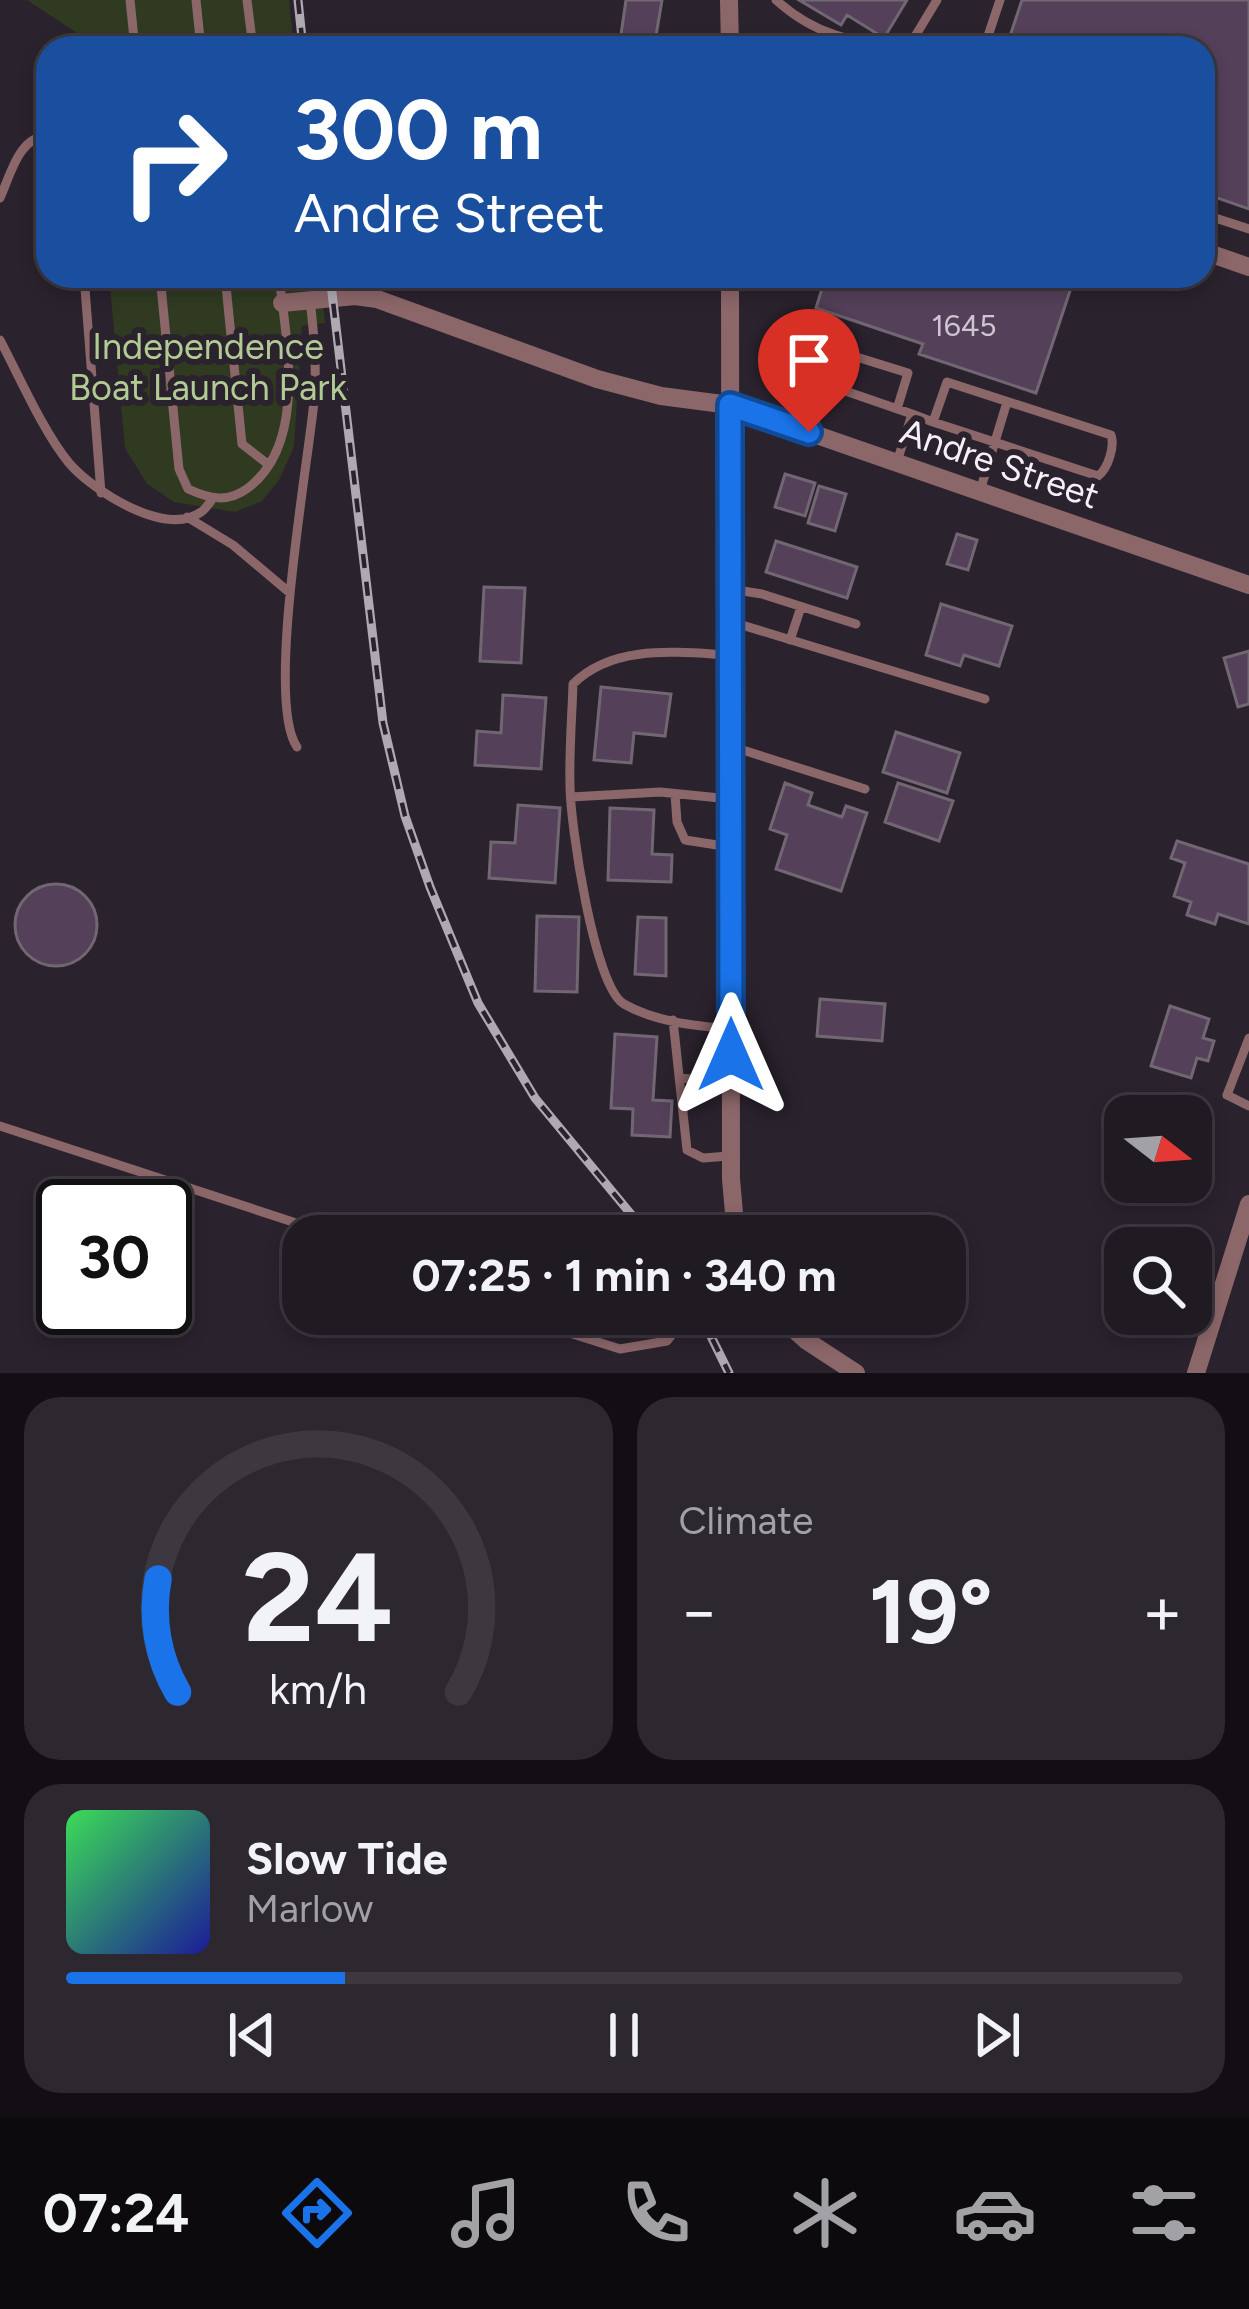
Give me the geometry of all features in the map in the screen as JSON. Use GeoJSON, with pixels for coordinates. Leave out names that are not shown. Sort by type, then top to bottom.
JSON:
{"type":"FeatureCollection","features":[{"type":"Feature","properties":{"kind":"street"},"geometry":{"type":"LineString","coordinates":[[729,0],[730,36]]}},
{"type":"Feature","properties":{"kind":"street"},"geometry":{"type":"LineString","coordinates":[[1215,255],[1249,267]]}},
{"type":"Feature","properties":{"kind":"street"},"geometry":{"type":"LineString","coordinates":[[730,288],[735,1215]]}},
{"type":"Feature","properties":{"kind":"street","name":"Andre Street"},"geometry":{"type":"LineString","coordinates":[[282,303],[355,296],[377,299],[616,385],[730,405],[1249,585]]}},
{"type":"Feature","properties":{"kind":"street"},"geometry":{"type":"LineString","coordinates":[[1196,1373],[1249,1204]]}},
{"type":"Feature","properties":{"kind":"street"},"geometry":{"type":"LineString","coordinates":[[800,1335],[856,1373]]}},
{"type":"Feature","properties":{"kind":"lane"},"geometry":{"type":"LineString","coordinates":[[130,0],[134,36]]}},
{"type":"Feature","properties":{"kind":"lane"},"geometry":{"type":"LineString","coordinates":[[196,0],[200,36]]}},
{"type":"Feature","properties":{"kind":"lane"},"geometry":{"type":"LineString","coordinates":[[247,0],[252,36]]}},
{"type":"Feature","properties":{"kind":"lane"},"geometry":{"type":"LineString","coordinates":[[776,0],[799,21],[831,36]]}},
{"type":"Feature","properties":{"kind":"lane"},"geometry":{"type":"LineString","coordinates":[[914,36],[937,0]]}},
{"type":"Feature","properties":{"kind":"lane"},"geometry":{"type":"LineString","coordinates":[[988,36],[1000,0]]}},
{"type":"Feature","properties":{"kind":"lane"},"geometry":{"type":"LineString","coordinates":[[0,198],[23,146],[36,137]]}},
{"type":"Feature","properties":{"kind":"lane"},"geometry":{"type":"LineString","coordinates":[[1215,218],[1249,229]]}},
{"type":"Feature","properties":{"kind":"lane"},"geometry":{"type":"LineString","coordinates":[[85,288],[101,493]]}},
{"type":"Feature","properties":{"kind":"lane"},"geometry":{"type":"LineString","coordinates":[[161,288],[179,469],[188,490],[223,500],[263,476],[284,427],[287,395],[280,288]]}},
{"type":"Feature","properties":{"kind":"lane"},"geometry":{"type":"LineString","coordinates":[[226,288],[242,444],[269,465]]}},
{"type":"Feature","properties":{"kind":"lane"},"geometry":{"type":"LineString","coordinates":[[297,747],[287,717],[290,592],[314,400],[316,355],[310,300]]}},
{"type":"Feature","properties":{"kind":"lane"},"geometry":{"type":"LineString","coordinates":[[0,340],[68,461],[101,493],[149,515],[187,517],[200,514],[213,498]]}},
{"type":"Feature","properties":{"kind":"lane"},"geometry":{"type":"LineString","coordinates":[[897,409],[908,373],[805,341],[796,374],[933,422],[1098,476],[1113,443],[1111,435],[947,382],[933,422]]}},
{"type":"Feature","properties":{"kind":"lane"},"geometry":{"type":"LineString","coordinates":[[809,432],[825,385]]}},
{"type":"Feature","properties":{"kind":"lane"},"geometry":{"type":"LineString","coordinates":[[980,491],[1007,402]]}},
{"type":"Feature","properties":{"kind":"lane"},"geometry":{"type":"LineString","coordinates":[[897,462],[913,414]]}},
{"type":"Feature","properties":{"kind":"lane"},"geometry":{"type":"LineString","coordinates":[[187,517],[233,545],[290,592]]}},
{"type":"Feature","properties":{"kind":"lane"},"geometry":{"type":"LineString","coordinates":[[730,589],[856,624]]}},
{"type":"Feature","properties":{"kind":"lane"},"geometry":{"type":"LineString","coordinates":[[790,640],[801,607]]}},
{"type":"Feature","properties":{"kind":"lane"},"geometry":{"type":"LineString","coordinates":[[730,622],[985,699]]}},
{"type":"Feature","properties":{"kind":"lane"},"geometry":{"type":"LineString","coordinates":[[730,655],[660,651],[592,665],[573,684],[571,796],[587,913],[608,987],[622,1004],[673,1020],[731,1029]]}},
{"type":"Feature","properties":{"kind":"lane"},"geometry":{"type":"LineString","coordinates":[[730,746],[865,789]]}},
{"type":"Feature","properties":{"kind":"lane"},"geometry":{"type":"LineString","coordinates":[[571,796],[675,794],[730,800]]}},
{"type":"Feature","properties":{"kind":"lane"},"geometry":{"type":"LineString","coordinates":[[675,794],[677,822],[685,840],[730,847]]}},
{"type":"Feature","properties":{"kind":"lane"},"geometry":{"type":"LineString","coordinates":[[673,1020],[687,1150],[703,1158],[731,1156]]}},
{"type":"Feature","properties":{"kind":"lane"},"geometry":{"type":"LineString","coordinates":[[1249,1038],[1228,1095],[1249,1106]]}},
{"type":"Feature","properties":{"kind":"lane"},"geometry":{"type":"LineString","coordinates":[[679,1078],[731,1082]]}},
{"type":"Feature","properties":{"kind":"lane"},"geometry":{"type":"LineString","coordinates":[[0,1126],[282,1218]]}},
{"type":"Feature","properties":{"kind":"lane"},"geometry":{"type":"LineString","coordinates":[[576,1335],[620,1349],[667,1341],[672,1335]]}},
{"type":"Feature","properties":{"kind":"green space"},"geometry":{"type":"Polygon","coordinates":[[[27,0],[289,0],[293,36],[81,36],[27,0]]]}},
{"type":"Feature","properties":{"kind":"green space","name":"Independence Boat Launch Park"},"geometry":{"type":"Polygon","coordinates":[[[110,288],[321,288],[325,323],[302,326],[294,447],[279,480],[262,501],[235,512],[174,502],[147,484],[125,448],[110,288]]]}},
{"type":"Feature","properties":{"kind":"building"},"geometry":{"type":"Polygon","coordinates":[[[626,0],[662,0],[656,36],[621,36],[626,0]]]}},
{"type":"Feature","properties":{"kind":"building"},"geometry":{"type":"Polygon","coordinates":[[[799,0],[907,0],[885,36],[847,15],[841,25],[799,0]]]}},
{"type":"Feature","properties":{"kind":"building"},"geometry":{"type":"Polygon","coordinates":[[[1022,0],[1249,0],[1249,209],[1215,197],[1215,36],[1010,36],[1022,0]]]}},
{"type":"Feature","properties":{"kind":"building"},"geometry":{"type":"Polygon","coordinates":[[[822,288],[1071,288],[1036,393],[919,354],[923,344],[816,308],[822,288]]]}},
{"type":"Feature","properties":{"kind":"building"},"geometry":{"type":"Polygon","coordinates":[[[785,474],[815,483],[805,516],[775,507],[785,474]]]}},
{"type":"Feature","properties":{"kind":"building"},"geometry":{"type":"Polygon","coordinates":[[[819,486],[846,494],[835,531],[808,523],[819,486]]]}},
{"type":"Feature","properties":{"kind":"building"},"geometry":{"type":"Polygon","coordinates":[[[957,534],[977,540],[968,570],[947,564],[957,534]]]}},
{"type":"Feature","properties":{"kind":"building"},"geometry":{"type":"Polygon","coordinates":[[[776,541],[857,567],[847,598],[766,572],[776,541]]]}},
{"type":"Feature","properties":{"kind":"building"},"geometry":{"type":"Polygon","coordinates":[[[484,587],[525,588],[521,663],[480,661],[484,587]]]}},
{"type":"Feature","properties":{"kind":"building"},"geometry":{"type":"Polygon","coordinates":[[[941,604],[1012,626],[999,666],[964,655],[960,666],[926,655],[941,604]]]}},
{"type":"Feature","properties":{"kind":"building"},"geometry":{"type":"Polygon","coordinates":[[[1249,651],[1249,704],[1238,707],[1224,658],[1249,651]]]}},
{"type":"Feature","properties":{"kind":"building"},"geometry":{"type":"Polygon","coordinates":[[[601,687],[671,694],[665,736],[634,733],[631,763],[594,760],[601,687]]]}},
{"type":"Feature","properties":{"kind":"building"},"geometry":{"type":"Polygon","coordinates":[[[503,695],[546,698],[541,769],[475,765],[477,731],[501,733],[503,695]]]}},
{"type":"Feature","properties":{"kind":"building"},"geometry":{"type":"Polygon","coordinates":[[[896,732],[960,753],[947,793],[883,772],[896,732]]]}},
{"type":"Feature","properties":{"kind":"building"},"geometry":{"type":"Polygon","coordinates":[[[785,783],[812,793],[808,805],[842,817],[846,806],[867,813],[841,891],[776,869],[787,835],[770,829],[785,783]]]}},
{"type":"Feature","properties":{"kind":"building"},"geometry":{"type":"Polygon","coordinates":[[[898,783],[953,801],[939,841],[885,822],[898,783]]]}},
{"type":"Feature","properties":{"kind":"building"},"geometry":{"type":"Polygon","coordinates":[[[518,805],[560,808],[555,883],[489,878],[491,842],[515,843],[518,805]]]}},
{"type":"Feature","properties":{"kind":"building"},"geometry":{"type":"Polygon","coordinates":[[[610,808],[654,810],[652,854],[672,855],[671,882],[608,880],[610,808]]]}},
{"type":"Feature","properties":{"kind":"building"},"geometry":{"type":"Polygon","coordinates":[[[1177,841],[1249,864],[1249,924],[1218,914],[1215,924],[1187,915],[1191,902],[1174,896],[1185,863],[1171,858],[1177,841]]]}},
{"type":"Feature","properties":{"kind":"building"},"geometry":{"type":"Polygon","coordinates":[[[56,884],[85,896],[97,925],[85,954],[56,966],[27,954],[15,925],[27,896],[56,884]]]}},
{"type":"Feature","properties":{"kind":"building"},"geometry":{"type":"Polygon","coordinates":[[[537,916],[579,917],[577,992],[535,991],[537,916]]]}},
{"type":"Feature","properties":{"kind":"building"},"geometry":{"type":"Polygon","coordinates":[[[638,917],[666,918],[666,976],[635,974],[638,917]]]}},
{"type":"Feature","properties":{"kind":"building"},"geometry":{"type":"Polygon","coordinates":[[[820,999],[885,1004],[882,1041],[817,1036],[820,999]]]}},
{"type":"Feature","properties":{"kind":"building"},"geometry":{"type":"Polygon","coordinates":[[[1170,1006],[1209,1019],[1203,1038],[1214,1041],[1208,1061],[1197,1058],[1191,1078],[1151,1066],[1170,1006]]]}},
{"type":"Feature","properties":{"kind":"building"},"geometry":{"type":"Polygon","coordinates":[[[615,1034],[657,1037],[653,1100],[672,1101],[670,1137],[632,1135],[633,1109],[611,1108],[615,1034]]]}},
{"type":"Feature","properties":{"kind":"railway"},"geometry":{"type":"LineString","coordinates":[[298,0],[302,36]]}},
{"type":"Feature","properties":{"kind":"railway"},"geometry":{"type":"LineString","coordinates":[[331,288],[383,723],[405,816],[478,1003],[535,1098],[632,1215]]}},
{"type":"Feature","properties":{"kind":"railway"},"geometry":{"type":"LineString","coordinates":[[710,1335],[729,1373]]}},
{"type":"Feature","properties":{"kind":"route"},"geometry":{"type":"LineString","coordinates":[[731,1055],[730,405],[809,432]]}}]}
